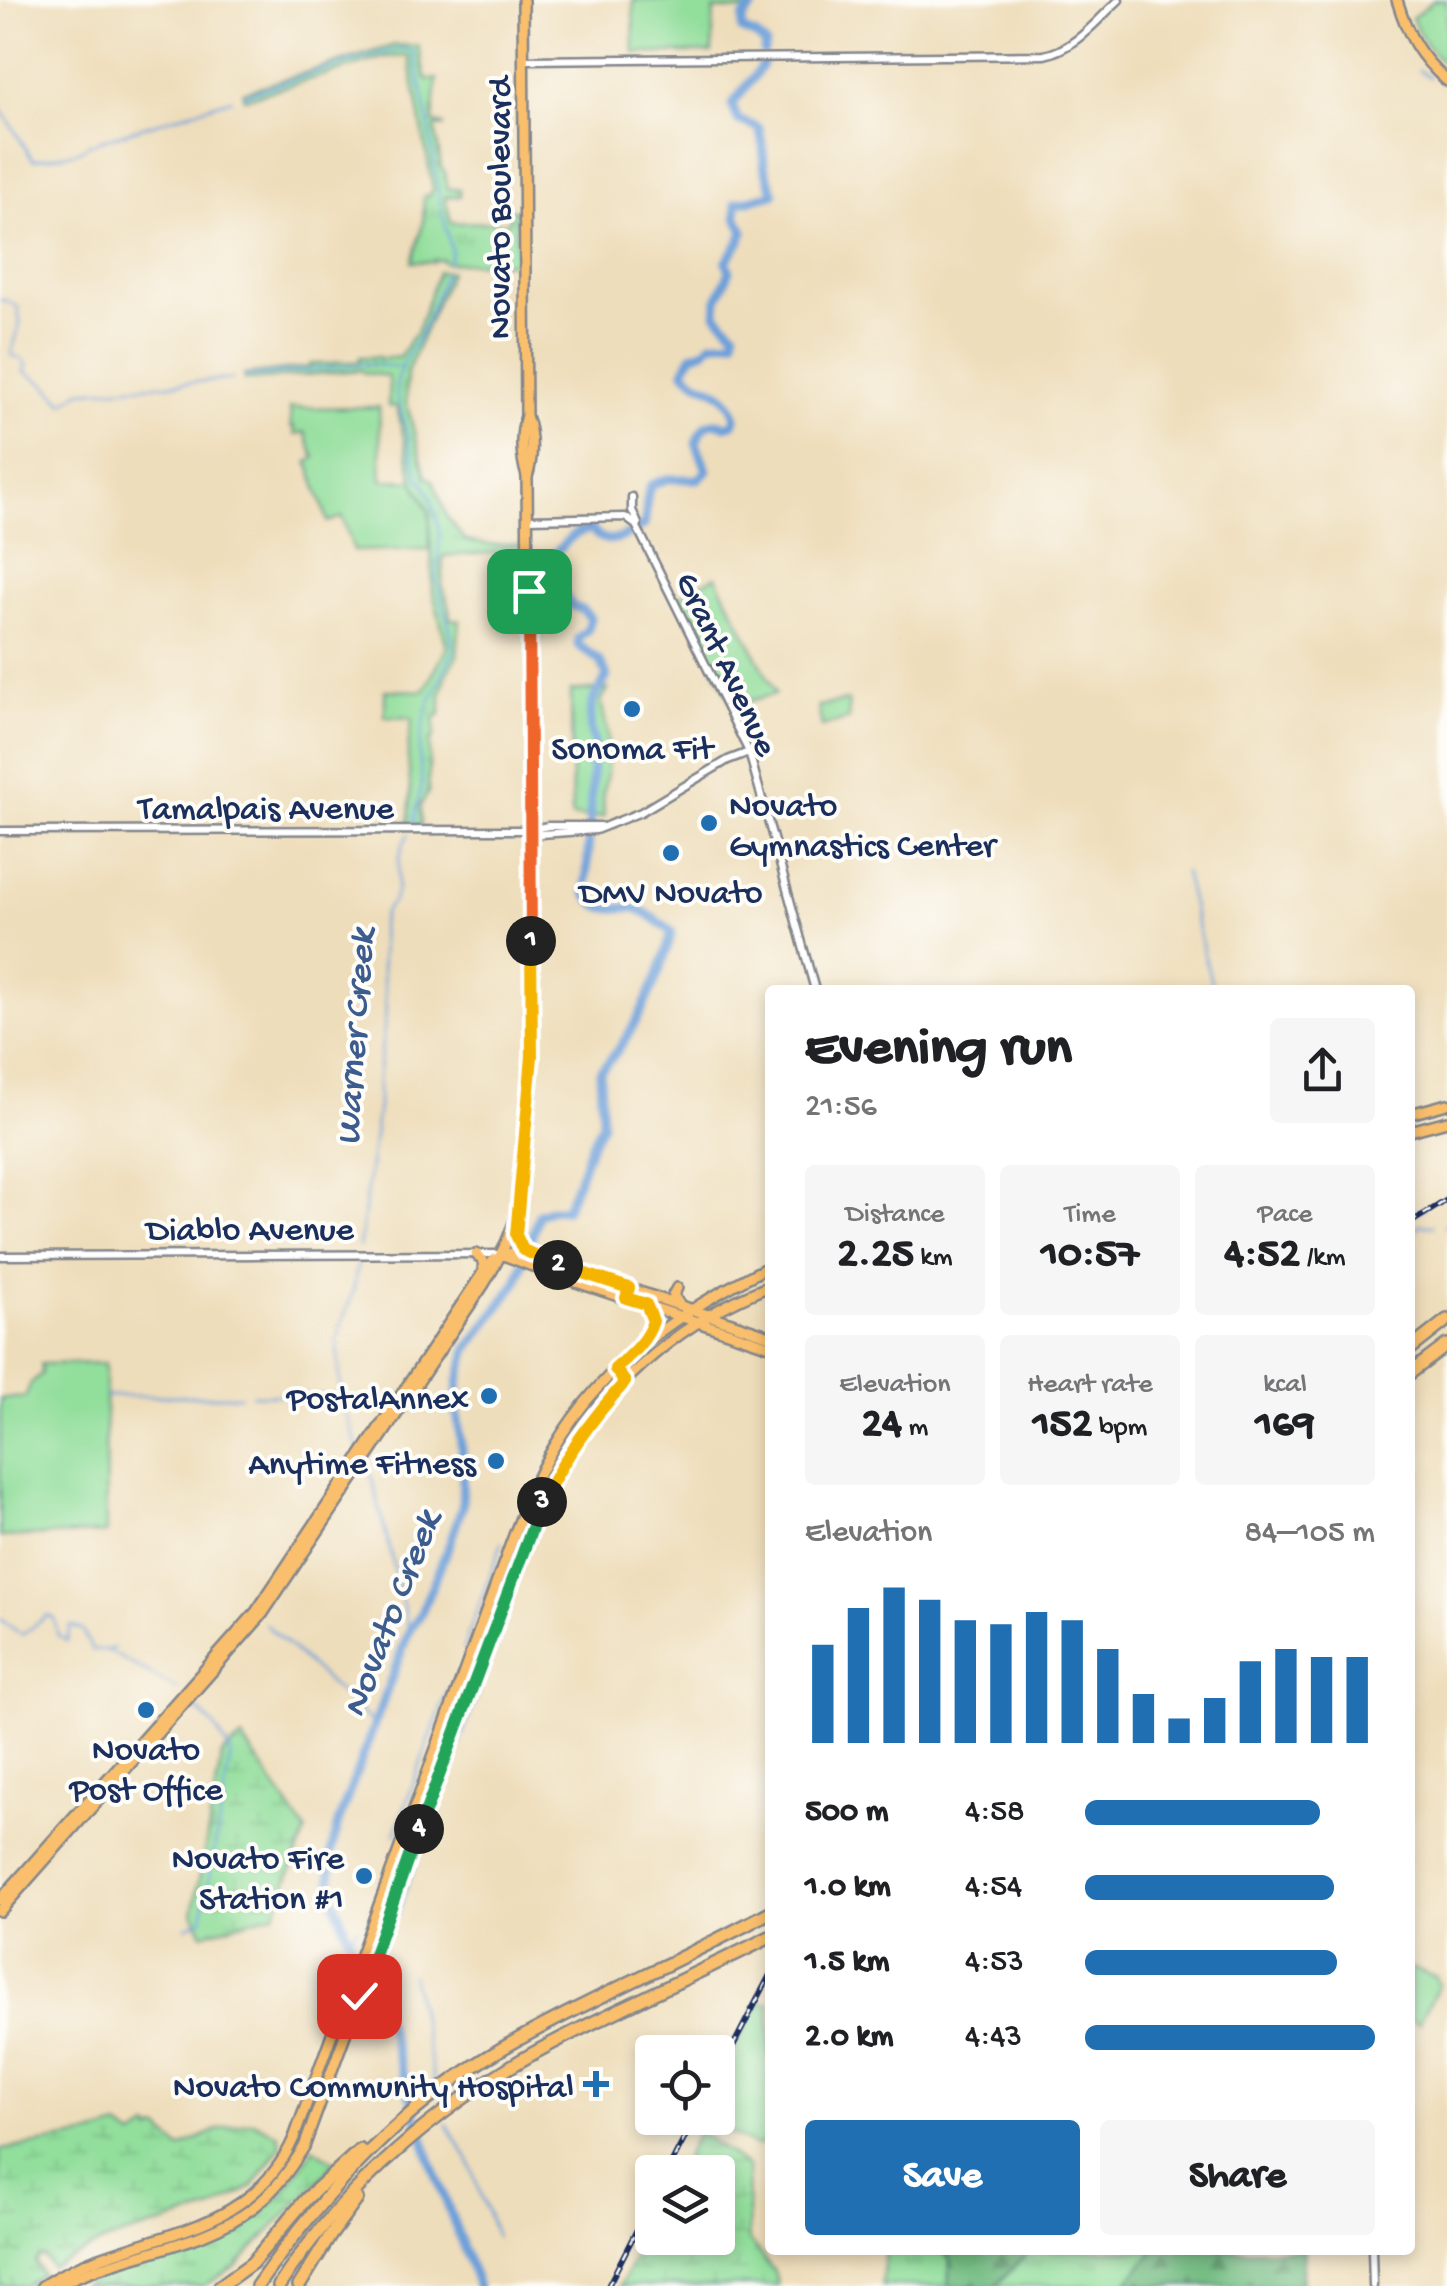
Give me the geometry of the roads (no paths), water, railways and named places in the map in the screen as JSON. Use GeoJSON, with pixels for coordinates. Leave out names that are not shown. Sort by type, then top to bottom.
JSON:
{"type":"FeatureCollection","features":[{"type":"Feature","properties":{"kind":"highway"},"geometry":{"type":"LineString","coordinates":[[1415,1345],[1447,1320]]}},
{"type":"Feature","properties":{"kind":"highway"},"geometry":{"type":"LineString","coordinates":[[1415,1370],[1447,1345]]}},
{"type":"Feature","properties":{"kind":"highway"},"geometry":{"type":"LineString","coordinates":[[258,2286],[318,2205],[385,2135],[430,2098],[501,2049],[765,1915]]}},
{"type":"Feature","properties":{"kind":"highway"},"geometry":{"type":"LineString","coordinates":[[279,2286],[333,2215],[372,2174],[486,2082],[546,2046],[765,1939]]}},
{"type":"Feature","properties":{"kind":"highway"},"geometry":{"type":"LineString","coordinates":[[220,2286],[252,2262],[330,2176],[366,2145],[385,2135]]}},
{"type":"Feature","properties":{"kind":"highway"},"geometry":{"type":"LineString","coordinates":[[299,2286],[372,2174]]}},
{"type":"Feature","properties":{"kind":"main road","name":"Novato Boulevard"},"geometry":{"type":"LineString","coordinates":[[365,1456],[484,1284],[500,1254],[516,1216],[530,1100],[532,830],[527,477],[531,466],[526,416],[523,0]]}},
{"type":"Feature","properties":{"kind":"main road"},"geometry":{"type":"LineString","coordinates":[[1397,0],[1419,52],[1447,81]]}},
{"type":"Feature","properties":{"kind":"main road"},"geometry":{"type":"LineString","coordinates":[[1415,1113],[1447,1104]]}},
{"type":"Feature","properties":{"kind":"main road"},"geometry":{"type":"LineString","coordinates":[[1415,1130],[1447,1121]]}},
{"type":"Feature","properties":{"kind":"main road"},"geometry":{"type":"LineString","coordinates":[[484,1284],[498,1270],[527,1259],[516,1235],[516,1216]]}},
{"type":"Feature","properties":{"kind":"main road"},"geometry":{"type":"LineString","coordinates":[[476,1254],[483,1261],[484,1271]]}},
{"type":"Feature","properties":{"kind":"main road"},"geometry":{"type":"LineString","coordinates":[[0,1911],[261,1616],[484,1271],[500,1254]]}},
{"type":"Feature","properties":{"kind":"main road","name":"Diablo Avenue"},"geometry":{"type":"LineString","coordinates":[[500,1254],[577,1272],[646,1304],[684,1310]]}},
{"type":"Feature","properties":{"kind":"main road","name":"Diablo Avenue"},"geometry":{"type":"LineString","coordinates":[[527,1259],[561,1276],[684,1310]]}},
{"type":"Feature","properties":{"kind":"main road"},"geometry":{"type":"LineString","coordinates":[[129,2253],[216,2219],[262,2186],[286,2156],[528,1497],[556,1444],[587,1399],[639,1346],[684,1310],[765,1269]]}},
{"type":"Feature","properties":{"kind":"main road"},"geometry":{"type":"LineString","coordinates":[[561,1276],[577,1272]]}},
{"type":"Feature","properties":{"kind":"main road"},"geometry":{"type":"LineString","coordinates":[[678,1288],[673,1296],[684,1310],[765,1344]]}},
{"type":"Feature","properties":{"kind":"main road"},"geometry":{"type":"LineString","coordinates":[[42,2286],[129,2253],[222,2227],[254,2207],[283,2178],[304,2146],[519,1559],[569,1452],[601,1408],[643,1363],[703,1318],[765,1288]]}},
{"type":"Feature","properties":{"kind":"main road"},"geometry":{"type":"LineString","coordinates":[[743,1327],[735,1312],[747,1296]]}},
{"type":"Feature","properties":{"kind":"main road"},"geometry":{"type":"LineString","coordinates":[[639,1346],[653,1325],[646,1304]]}},
{"type":"Feature","properties":{"kind":"main road"},"geometry":{"type":"LineString","coordinates":[[703,1318],[765,1334]]}},
{"type":"Feature","properties":{"kind":"main road"},"geometry":{"type":"LineString","coordinates":[[615,1369],[625,1382]]}},
{"type":"Feature","properties":{"kind":"main road"},"geometry":{"type":"LineString","coordinates":[[0,1900],[253,1615],[365,1456]]}},
{"type":"Feature","properties":{"kind":"main road"},"geometry":{"type":"LineString","coordinates":[[323,2056],[336,2061]]}},
{"type":"Feature","properties":{"kind":"street"},"geometry":{"type":"LineString","coordinates":[[524,60],[1044,54],[1058,52],[1076,41],[1118,0]]}},
{"type":"Feature","properties":{"kind":"street","name":"Grant Avenue"},"geometry":{"type":"LineString","coordinates":[[632,497],[632,510],[663,582],[748,752],[814,985]]}},
{"type":"Feature","properties":{"kind":"street"},"geometry":{"type":"LineString","coordinates":[[528,520],[625,516],[638,526]]}},
{"type":"Feature","properties":{"kind":"street","name":"Tamalpais Avenue"},"geometry":{"type":"LineString","coordinates":[[0,832],[532,830],[548,826],[579,829],[641,812],[748,752]]}},
{"type":"Feature","properties":{"kind":"street","name":"Diablo Avenue"},"geometry":{"type":"LineString","coordinates":[[0,1256],[500,1254]]}},
{"type":"Feature","properties":{"kind":"street"},"geometry":{"type":"LineString","coordinates":[[1372,2255],[1373,2286]]}},
{"type":"Feature","properties":{"kind":"waterway","name":"Novato Creek"},"geometry":{"type":"LineString","coordinates":[[759,0],[743,18],[742,30],[766,45],[764,52]]}},
{"type":"Feature","properties":{"kind":"waterway"},"geometry":{"type":"LineString","coordinates":[[243,95],[367,57],[401,49],[413,51],[452,252],[448,263]]}},
{"type":"Feature","properties":{"kind":"waterway","name":"Novato Creek"},"geometry":{"type":"LineString","coordinates":[[478,2286],[430,2159],[388,2026],[372,1997],[332,1895],[330,1858],[338,1823],[409,1631],[420,1615],[462,1507],[463,1461],[456,1402],[467,1350],[517,1282],[539,1214],[565,1210],[602,1124],[600,1071],[644,1006],[672,932],[642,911],[605,908],[586,893],[594,742],[590,716],[595,696],[607,676],[600,661],[578,645],[590,618],[572,606],[553,580],[547,563],[579,532],[592,530],[610,540],[644,525],[651,485],[667,479],[699,479],[707,470],[696,443],[700,433],[710,424],[733,424],[736,417],[724,397],[684,370],[692,355],[711,343],[734,340],[735,332],[716,314],[717,300],[730,271],[726,262],[744,231],[737,218],[736,203],[774,194],[764,166],[759,128],[738,120],[732,105],[763,63]]}},
{"type":"Feature","properties":{"kind":"waterway"},"geometry":{"type":"LineString","coordinates":[[1419,70],[1430,77]]}},
{"type":"Feature","properties":{"kind":"waterway"},"geometry":{"type":"LineString","coordinates":[[0,107],[33,160],[77,152],[90,144],[231,99]]}},
{"type":"Feature","properties":{"kind":"waterway","name":"Warner Creek"},"geometry":{"type":"LineString","coordinates":[[413,826],[422,782],[422,732],[428,707],[453,651],[436,579],[440,533],[432,501],[419,480],[396,392],[402,366],[424,326],[445,273]]}},
{"type":"Feature","properties":{"kind":"waterway"},"geometry":{"type":"LineString","coordinates":[[0,300],[18,307],[20,324],[11,355],[22,359],[27,366],[24,371],[64,403],[81,391],[232,379]]}},
{"type":"Feature","properties":{"kind":"waterway"},"geometry":{"type":"LineString","coordinates":[[245,377],[368,364],[399,367]]}},
{"type":"Feature","properties":{"kind":"waterway","name":"Warner Creek"},"geometry":{"type":"LineString","coordinates":[[359,1247],[386,1011],[381,924],[384,912],[394,900],[399,859],[409,834]]}},
{"type":"Feature","properties":{"kind":"waterway"},"geometry":{"type":"LineString","coordinates":[[1184,872],[1212,985]]}},
{"type":"Feature","properties":{"kind":"waterway"},"geometry":{"type":"LineString","coordinates":[[1415,1212],[1424,1208]]}},
{"type":"Feature","properties":{"kind":"waterway"},"geometry":{"type":"LineString","coordinates":[[1415,1228],[1433,1225]]}},
{"type":"Feature","properties":{"kind":"waterway","name":"Warner Creek"},"geometry":{"type":"LineString","coordinates":[[359,1258],[353,1292],[337,1336],[341,1400],[359,1450]]}},
{"type":"Feature","properties":{"kind":"waterway"},"geometry":{"type":"LineString","coordinates":[[252,1395],[340,1395]]}},
{"type":"Feature","properties":{"kind":"waterway"},"geometry":{"type":"LineString","coordinates":[[106,1396],[240,1396]]}},
{"type":"Feature","properties":{"kind":"waterway","name":"Warner Creek"},"geometry":{"type":"LineString","coordinates":[[367,1466],[409,1631]]}},
{"type":"Feature","properties":{"kind":"waterway"},"geometry":{"type":"LineString","coordinates":[[463,1649],[502,1543]]}},
{"type":"Feature","properties":{"kind":"waterway"},"geometry":{"type":"LineString","coordinates":[[0,1619],[22,1635],[47,1616],[54,1618],[58,1636],[67,1641],[70,1626],[82,1630],[92,1650],[114,1648]]}},
{"type":"Feature","properties":{"kind":"waterway"},"geometry":{"type":"LineString","coordinates":[[265,1624],[375,1725]]}},
{"type":"Feature","properties":{"kind":"waterway"},"geometry":{"type":"LineString","coordinates":[[108,1651],[177,1689]]}},
{"type":"Feature","properties":{"kind":"waterway"},"geometry":{"type":"LineString","coordinates":[[397,1915],[484,1677]]}},
{"type":"Feature","properties":{"kind":"waterway"},"geometry":{"type":"LineString","coordinates":[[395,1834],[449,1687]]}},
{"type":"Feature","properties":{"kind":"waterway"},"geometry":{"type":"LineString","coordinates":[[186,1927],[202,1919],[231,1753],[214,1726],[195,1707]]}},
{"type":"Feature","properties":{"kind":"waterway"},"geometry":{"type":"LineString","coordinates":[[349,1939],[357,1927]]}},
{"type":"Feature","properties":{"kind":"waterway"},"geometry":{"type":"LineString","coordinates":[[412,1975],[435,2085]]}},
{"type":"Feature","properties":{"kind":"waterway"},"geometry":{"type":"LineString","coordinates":[[447,2124],[468,2159],[496,2237]]}},
{"type":"Feature","properties":{"kind":"railway"},"geometry":{"type":"LineString","coordinates":[[1415,1220],[1447,1200]]}},
{"type":"Feature","properties":{"kind":"railway"},"geometry":{"type":"LineString","coordinates":[[735,2042],[765,1985]]}},
{"type":"Feature","properties":{"kind":"railway"},"geometry":{"type":"LineString","coordinates":[[676,2155],[686,2135]]}},
{"type":"Feature","properties":{"kind":"railway"},"geometry":{"type":"LineString","coordinates":[[608,2286],[635,2233]]}},
{"type":"Feature","properties":{"kind":"place","name":"Sonoma Fit"},"geometry":{"type":"Point","coordinates":[632,709]}},
{"type":"Feature","properties":{"kind":"place","name":"Novato Gymnastics Center"},"geometry":{"type":"Point","coordinates":[709,823]}},
{"type":"Feature","properties":{"kind":"place","name":"DMV Novato"},"geometry":{"type":"Point","coordinates":[671,853]}},
{"type":"Feature","properties":{"kind":"place","name":"PostalAnnex"},"geometry":{"type":"Point","coordinates":[489,1396]}},
{"type":"Feature","properties":{"kind":"place","name":"Anytime Fitness"},"geometry":{"type":"Point","coordinates":[496,1461]}},
{"type":"Feature","properties":{"kind":"place","name":"Novato Post Office"},"geometry":{"type":"Point","coordinates":[146,1710]}},
{"type":"Feature","properties":{"kind":"place","name":"Novato Fire Station #1"},"geometry":{"type":"Point","coordinates":[364,1876]}},
{"type":"Feature","properties":{"kind":"place","name":"Novato Community Hospital"},"geometry":{"type":"Point","coordinates":[596,2084]}}]}
